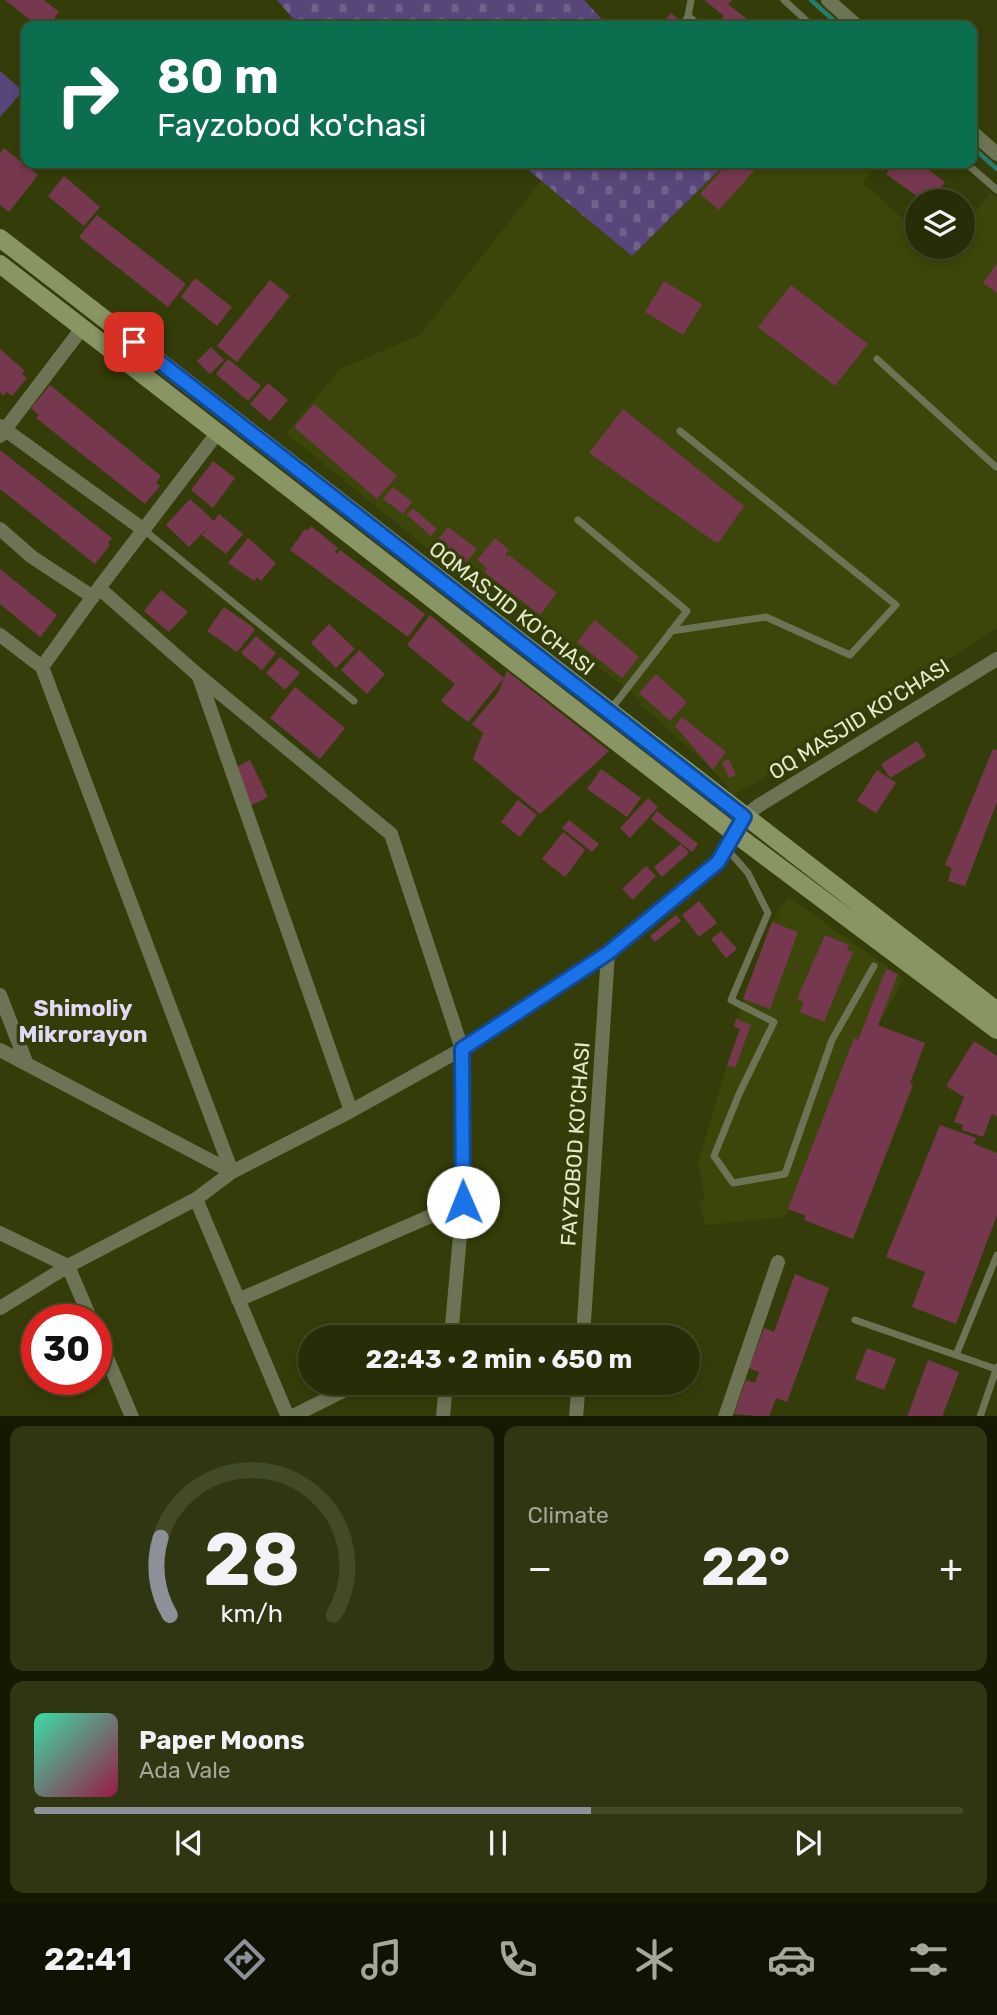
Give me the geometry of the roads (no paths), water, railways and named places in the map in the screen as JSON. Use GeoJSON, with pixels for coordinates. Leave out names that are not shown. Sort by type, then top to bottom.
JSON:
{"type":"FeatureCollection","features":[{"type":"Feature","properties":{"kind":"main road","name":"OQMASJID KO'CHASI"},"geometry":{"type":"LineString","coordinates":[[1,242],[997,1011]]}},
{"type":"Feature","properties":{"kind":"main road","name":"OQMASJID KO'CHASI"},"geometry":{"type":"LineString","coordinates":[[0,264],[218,432],[729,840],[997,1030]]}},
{"type":"Feature","properties":{"kind":"street"},"geometry":{"type":"LineString","coordinates":[[828,0],[851,21]]}},
{"type":"Feature","properties":{"kind":"street"},"geometry":{"type":"LineString","coordinates":[[977,136],[997,154]]}},
{"type":"Feature","properties":{"kind":"street"},"geometry":{"type":"LineString","coordinates":[[83,327],[1,431],[144,530]]}},
{"type":"Feature","properties":{"kind":"street"},"geometry":{"type":"LineString","coordinates":[[42,667],[218,432]]}},
{"type":"Feature","properties":{"kind":"street"},"geometry":{"type":"LineString","coordinates":[[0,529],[32,556],[96,592],[391,834],[462,1049],[463,1202],[451,1325]]}},
{"type":"Feature","properties":{"kind":"street"},"geometry":{"type":"LineString","coordinates":[[0,635],[42,667],[232,1172]]}},
{"type":"Feature","properties":{"kind":"street","name":"OQ MASJID KO'CHASI"},"geometry":{"type":"LineString","coordinates":[[744,817],[997,659]]}},
{"type":"Feature","properties":{"kind":"street"},"geometry":{"type":"LineString","coordinates":[[198,675],[351,1111]]}},
{"type":"Feature","properties":{"kind":"street"},"geometry":{"type":"LineString","coordinates":[[0,1308],[68,1266],[196,1199],[232,1172],[351,1111],[462,1049],[608,953],[718,862],[744,817]]}},
{"type":"Feature","properties":{"kind":"street","name":"FAYZOBOD KO'CHASI"},"geometry":{"type":"LineString","coordinates":[[584,1325],[608,953]]}},
{"type":"Feature","properties":{"kind":"street"},"geometry":{"type":"LineString","coordinates":[[0,995],[26,1062]]}},
{"type":"Feature","properties":{"kind":"street"},"geometry":{"type":"LineString","coordinates":[[0,1050],[232,1172]]}},
{"type":"Feature","properties":{"kind":"street"},"geometry":{"type":"LineString","coordinates":[[196,1199],[289,1416],[333,1395]]}},
{"type":"Feature","properties":{"kind":"street"},"geometry":{"type":"LineString","coordinates":[[238,1300],[463,1202]]}},
{"type":"Feature","properties":{"kind":"street"},"geometry":{"type":"LineString","coordinates":[[0,1233],[68,1266],[84,1304]]}},
{"type":"Feature","properties":{"kind":"street"},"geometry":{"type":"LineString","coordinates":[[725,1416],[778,1262]]}},
{"type":"Feature","properties":{"kind":"street"},"geometry":{"type":"LineString","coordinates":[[112,1369],[132,1416]]}},
{"type":"Feature","properties":{"kind":"street"},"geometry":{"type":"LineString","coordinates":[[443,1416],[445,1395]]}},
{"type":"Feature","properties":{"kind":"street"},"geometry":{"type":"LineString","coordinates":[[576,1416],[578,1395]]}},
{"type":"Feature","properties":{"kind":"lane"},"geometry":{"type":"LineString","coordinates":[[686,21],[691,0]]}},
{"type":"Feature","properties":{"kind":"lane"},"geometry":{"type":"LineString","coordinates":[[784,0],[806,21]]}},
{"type":"Feature","properties":{"kind":"lane"},"geometry":{"type":"LineString","coordinates":[[688,16],[694,21]]}},
{"type":"Feature","properties":{"kind":"lane"},"geometry":{"type":"LineString","coordinates":[[972,168],[997,190]]}},
{"type":"Feature","properties":{"kind":"lane"},"geometry":{"type":"LineString","coordinates":[[877,359],[997,467]]}},
{"type":"Feature","properties":{"kind":"lane"},"geometry":{"type":"LineString","coordinates":[[671,631],[766,617],[850,655],[896,605],[680,430]]}},
{"type":"Feature","properties":{"kind":"lane"},"geometry":{"type":"LineString","coordinates":[[578,520],[687,611],[608,712]]}},
{"type":"Feature","properties":{"kind":"lane"},"geometry":{"type":"LineString","coordinates":[[144,530],[354,701]]}},
{"type":"Feature","properties":{"kind":"lane"},"geometry":{"type":"LineString","coordinates":[[729,840],[768,913],[731,1000],[774,1022],[739,1094],[714,1156],[733,1184],[785,1174],[832,1040],[874,966]]}},
{"type":"Feature","properties":{"kind":"lane"},"geometry":{"type":"LineString","coordinates":[[956,1355],[997,1255]]}},
{"type":"Feature","properties":{"kind":"lane"},"geometry":{"type":"LineString","coordinates":[[855,1320],[996,1368],[980,1416]]}},
{"type":"Feature","properties":{"kind":"waterway"},"geometry":{"type":"LineString","coordinates":[[811,0],[834,21]]}},
{"type":"Feature","properties":{"kind":"waterway"},"geometry":{"type":"LineString","coordinates":[[977,151],[997,169]]}},
{"type":"Feature","properties":{"kind":"district","name":"Shimoliy Mikrorayon"},"geometry":{"type":"Point","coordinates":[83,1021]}}]}
